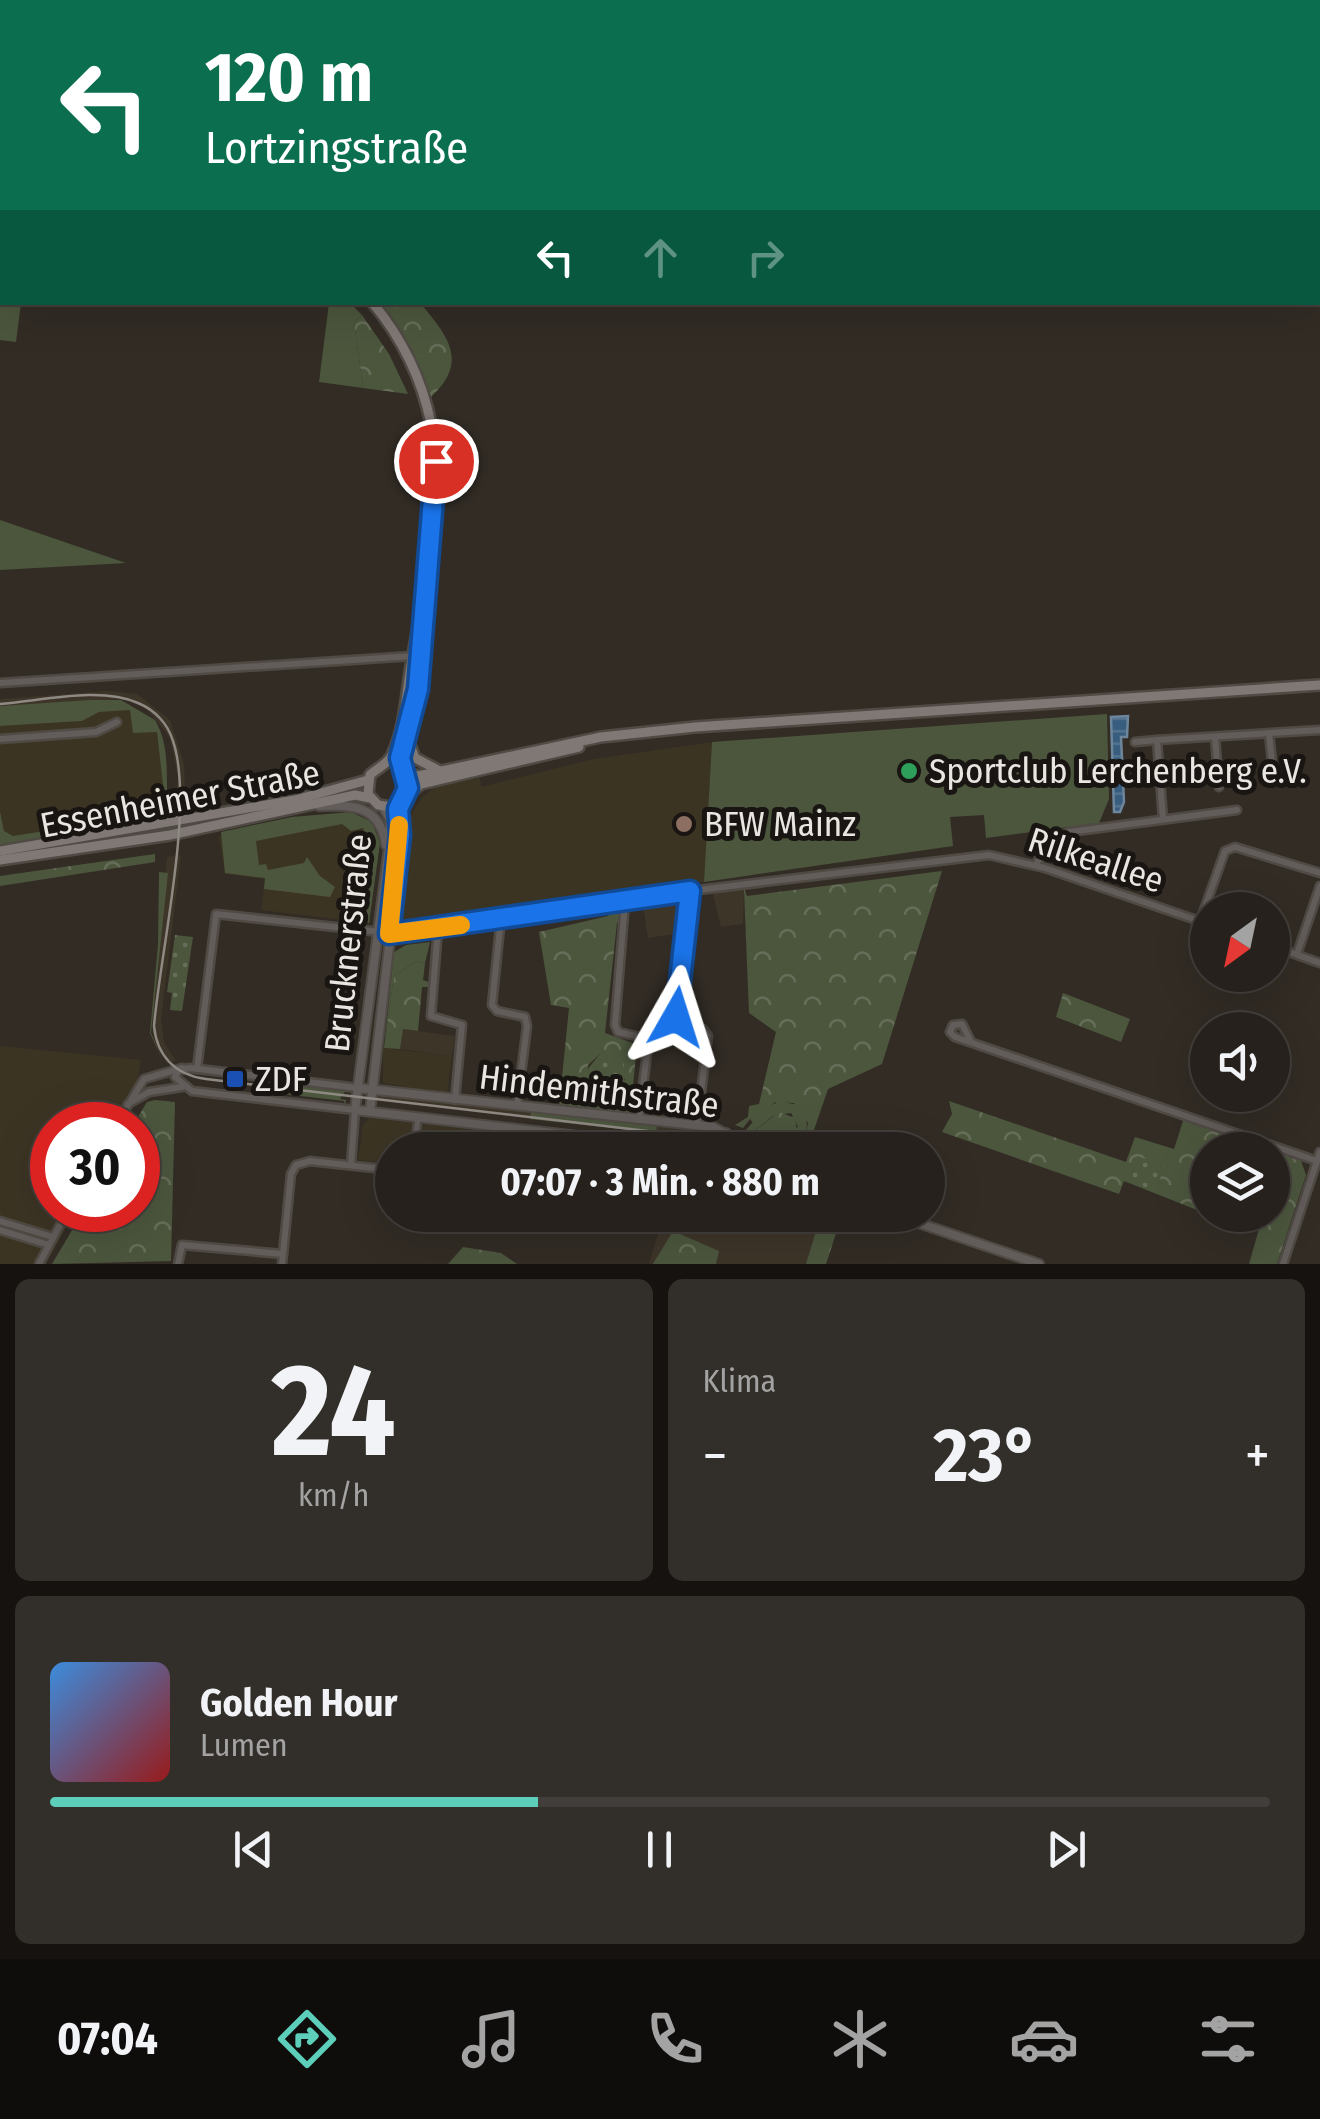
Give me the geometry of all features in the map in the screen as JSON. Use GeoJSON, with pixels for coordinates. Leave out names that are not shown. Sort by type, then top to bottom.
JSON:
{"type":"FeatureCollection","features":[{"type":"Feature","properties":{"kind":"main road"},"geometry":{"type":"LineString","coordinates":[[374,305],[410,359],[430,420],[436,485],[418,689],[400,758],[408,792]]}},
{"type":"Feature","properties":{"kind":"main road"},"geometry":{"type":"LineString","coordinates":[[426,577],[397,740],[382,766],[368,780],[370,798],[382,806],[400,803],[421,784],[640,732]]}},
{"type":"Feature","properties":{"kind":"main road"},"geometry":{"type":"LineString","coordinates":[[382,766],[418,776],[640,732],[1320,685]]}},
{"type":"Feature","properties":{"kind":"main road"},"geometry":{"type":"LineString","coordinates":[[407,734],[418,762],[445,771]]}},
{"type":"Feature","properties":{"kind":"main road","name":"Essenheimer Straße"},"geometry":{"type":"LineString","coordinates":[[0,851],[296,800],[368,780]]}},
{"type":"Feature","properties":{"kind":"main road","name":"Essenheimer Straße"},"geometry":{"type":"LineString","coordinates":[[0,860],[170,834],[355,795],[370,798]]}},
{"type":"Feature","properties":{"kind":"street"},"geometry":{"type":"LineString","coordinates":[[0,683],[412,656]]}},
{"type":"Feature","properties":{"kind":"street"},"geometry":{"type":"LineString","coordinates":[[0,740],[96,732],[117,722]]}},
{"type":"Feature","properties":{"kind":"street"},"geometry":{"type":"LineString","coordinates":[[1135,742],[1320,730]]}},
{"type":"Feature","properties":{"kind":"street"},"geometry":{"type":"LineString","coordinates":[[1269,733],[1274,780]]}},
{"type":"Feature","properties":{"kind":"street"},"geometry":{"type":"LineString","coordinates":[[1215,737],[1219,787]]}},
{"type":"Feature","properties":{"kind":"street"},"geometry":{"type":"LineString","coordinates":[[1157,740],[1163,819]]}},
{"type":"Feature","properties":{"kind":"street","name":"Brucknerstraße"},"geometry":{"type":"LineString","coordinates":[[372,1089],[400,803]]}},
{"type":"Feature","properties":{"kind":"street"},"geometry":{"type":"LineString","coordinates":[[313,806],[350,806],[370,812],[384,830],[386,864]]}},
{"type":"Feature","properties":{"kind":"street","name":"Brucknerstraße"},"geometry":{"type":"LineString","coordinates":[[358,1088],[390,820],[382,806]]}},
{"type":"Feature","properties":{"kind":"street"},"geometry":{"type":"LineString","coordinates":[[1036,865],[1055,836],[1237,810]]}},
{"type":"Feature","properties":{"kind":"street"},"geometry":{"type":"LineString","coordinates":[[1213,892],[1225,852],[1236,847],[1320,873]]}},
{"type":"Feature","properties":{"kind":"street","name":"Rilkeallee"},"geometry":{"type":"LineString","coordinates":[[197,1068],[216,914],[389,934],[690,891],[998,856],[1036,865],[1190,918]]}},
{"type":"Feature","properties":{"kind":"street"},"geometry":{"type":"LineString","coordinates":[[1296,954],[1320,886]]}},
{"type":"Feature","properties":{"kind":"street"},"geometry":{"type":"LineString","coordinates":[[690,891],[676,1010],[679,1021],[703,1029],[708,1036],[697,1126]]}},
{"type":"Feature","properties":{"kind":"street"},"geometry":{"type":"LineString","coordinates":[[625,902],[615,1025],[618,1032],[645,1038],[648,1044],[638,1120]]}},
{"type":"Feature","properties":{"kind":"street"},"geometry":{"type":"LineString","coordinates":[[501,918],[492,1004],[496,1011],[525,1017],[527,1026],[517,1107]]}},
{"type":"Feature","properties":{"kind":"street"},"geometry":{"type":"LineString","coordinates":[[438,928],[431,1016],[462,1024],[455,1100]]}},
{"type":"Feature","properties":{"kind":"street"},"geometry":{"type":"LineString","coordinates":[[1290,952],[1320,963]]}},
{"type":"Feature","properties":{"kind":"street"},"geometry":{"type":"LineString","coordinates":[[972,1042],[1318,1156],[1283,1264]]}},
{"type":"Feature","properties":{"kind":"street"},"geometry":{"type":"LineString","coordinates":[[132,1102],[149,1092],[182,1087],[175,1077],[183,1068]]}},
{"type":"Feature","properties":{"kind":"street"},"geometry":{"type":"LineString","coordinates":[[129,1102],[144,1079],[183,1068]]}},
{"type":"Feature","properties":{"kind":"street","name":"Hindemithstraße"},"geometry":{"type":"LineString","coordinates":[[183,1068],[697,1126],[722,1132]]}},
{"type":"Feature","properties":{"kind":"street","name":"Hindemithstraße"},"geometry":{"type":"LineString","coordinates":[[182,1087],[352,1112],[553,1132]]}},
{"type":"Feature","properties":{"kind":"street"},"geometry":{"type":"LineString","coordinates":[[351,1165],[355,1130],[352,1112],[358,1088]]}},
{"type":"Feature","properties":{"kind":"street"},"geometry":{"type":"LineString","coordinates":[[355,1130],[362,1116],[370,1112],[372,1089]]}},
{"type":"Feature","properties":{"kind":"street"},"geometry":{"type":"LineString","coordinates":[[416,1132],[418,1117]]}},
{"type":"Feature","properties":{"kind":"street"},"geometry":{"type":"LineString","coordinates":[[282,1264],[294,1168],[306,1160],[375,1168]]}},
{"type":"Feature","properties":{"kind":"street"},"geometry":{"type":"LineString","coordinates":[[0,1220],[51,1240]]}},
{"type":"Feature","properties":{"kind":"street"},"geometry":{"type":"LineString","coordinates":[[0,1230],[51,1240]]}},
{"type":"Feature","properties":{"kind":"street"},"geometry":{"type":"LineString","coordinates":[[39,1264],[56,1232]]}},
{"type":"Feature","properties":{"kind":"street"},"geometry":{"type":"LineString","coordinates":[[945,1232],[1039,1264]]}},
{"type":"Feature","properties":{"kind":"street"},"geometry":{"type":"LineString","coordinates":[[178,1264],[182,1245],[283,1254]]}},
{"type":"Feature","properties":{"kind":"shaded area"},"geometry":{"type":"Polygon","coordinates":[[[108,691],[137,694],[170,720],[184,764],[186,811],[176,812],[178,777],[170,738],[146,708],[121,699],[0,706],[0,699],[108,691]]]}},
{"type":"Feature","properties":{"kind":"shaded area"},"geometry":{"type":"Polygon","coordinates":[[[130,710],[157,731],[166,813],[0,845],[0,726],[82,721],[99,712],[130,710]]]}},
{"type":"Feature","properties":{"kind":"shaded area"},"geometry":{"type":"Polygon","coordinates":[[[712,742],[704,882],[408,926],[401,921],[398,911],[410,817],[421,798],[435,787],[480,778],[481,787],[594,759],[712,742]]]}},
{"type":"Feature","properties":{"kind":"shaded area"},"geometry":{"type":"Polygon","coordinates":[[[352,813],[372,822],[380,840],[369,923],[261,910],[265,879],[225,874],[219,836],[352,813]]]}},
{"type":"Feature","properties":{"kind":"shaded area"},"geometry":{"type":"Polygon","coordinates":[[[181,855],[161,1020],[164,1042],[176,1061],[167,1063],[153,1041],[152,1017],[167,857],[181,855]]]}},
{"type":"Feature","properties":{"kind":"shaded area"},"geometry":{"type":"Polygon","coordinates":[[[744,889],[743,924],[721,927],[713,894],[744,889]]]}},
{"type":"Feature","properties":{"kind":"shaded area"},"geometry":{"type":"Polygon","coordinates":[[[676,900],[674,934],[648,938],[643,905],[676,900]]]}},
{"type":"Feature","properties":{"kind":"shaded area"},"geometry":{"type":"Polygon","coordinates":[[[402,1029],[455,1036],[452,1056],[400,1049],[402,1029]]]}},
{"type":"Feature","properties":{"kind":"shaded area"},"geometry":{"type":"Polygon","coordinates":[[[0,1046],[141,1060],[134,1102],[30,1102],[30,1232],[64,1232],[46,1264],[0,1264],[0,1046]]]}},
{"type":"Feature","properties":{"kind":"shaded area"},"geometry":{"type":"Polygon","coordinates":[[[383,1048],[452,1056],[447,1094],[383,1083],[383,1048]]]}},
{"type":"Feature","properties":{"kind":"shaded area"},"geometry":{"type":"Polygon","coordinates":[[[375,1094],[702,1132],[646,1132],[374,1100],[375,1094]]]}},
{"type":"Feature","properties":{"kind":"shaded area"},"geometry":{"type":"Polygon","coordinates":[[[369,1118],[490,1132],[375,1132],[375,1162],[358,1160],[363,1125],[369,1118]]]}},
{"type":"Feature","properties":{"kind":"shaded area"},"geometry":{"type":"Polygon","coordinates":[[[659,1232],[820,1232],[808,1264],[649,1264],[659,1232]]]}},
{"type":"Feature","properties":{"kind":"green space"},"geometry":{"type":"Polygon","coordinates":[[[0,305],[21,305],[16,342],[0,340],[0,305]]]}},
{"type":"Feature","properties":{"kind":"green space"},"geometry":{"type":"Polygon","coordinates":[[[329,305],[352,305],[362,315],[354,322],[363,388],[319,382],[329,305]]]}},
{"type":"Feature","properties":{"kind":"green space"},"geometry":{"type":"Polygon","coordinates":[[[380,305],[422,305],[446,338],[452,361],[449,373],[430,398],[403,337],[380,305]]]}},
{"type":"Feature","properties":{"kind":"green space"},"geometry":{"type":"Polygon","coordinates":[[[362,315],[389,354],[408,394],[363,388],[354,322],[362,315]]]}},
{"type":"Feature","properties":{"kind":"green space"},"geometry":{"type":"Polygon","coordinates":[[[0,520],[126,563],[0,570],[0,520]]]}},
{"type":"Feature","properties":{"kind":"green space"},"geometry":{"type":"Polygon","coordinates":[[[121,700],[155,720],[166,755],[170,815],[0,845],[0,812],[4,831],[13,836],[166,812],[157,732],[133,733],[130,710],[99,712],[82,721],[0,726],[0,706],[121,700]]]}},
{"type":"Feature","properties":{"kind":"green space","name":"Sportclub Lerchenberg e.V."},"geometry":{"type":"Polygon","coordinates":[[[1107,714],[1109,799],[1099,823],[986,838],[984,815],[950,817],[953,846],[704,882],[712,742],[1107,714]]]}},
{"type":"Feature","properties":{"kind":"green space"},"geometry":{"type":"Polygon","coordinates":[[[351,812],[372,822],[380,843],[369,923],[357,921],[365,914],[371,852],[363,828],[351,831],[342,824],[256,841],[259,865],[266,864],[268,870],[304,863],[307,857],[320,876],[335,887],[330,897],[264,889],[265,878],[225,873],[221,832],[292,817],[351,812]]]}},
{"type":"Feature","properties":{"kind":"green space"},"geometry":{"type":"Polygon","coordinates":[[[155,854],[155,862],[0,886],[0,876],[155,854]]]}},
{"type":"Feature","properties":{"kind":"green space"},"geometry":{"type":"Polygon","coordinates":[[[942,871],[882,1064],[828,1089],[813,1132],[806,1132],[808,1123],[794,1103],[775,1102],[753,1123],[750,1119],[743,1128],[735,1125],[748,1117],[749,1106],[759,1104],[776,1032],[749,1013],[744,889],[747,896],[942,871]]]}},
{"type":"Feature","properties":{"kind":"green space"},"geometry":{"type":"Polygon","coordinates":[[[159,872],[168,873],[151,1033],[164,1064],[150,1033],[158,944],[159,872]]]}},
{"type":"Feature","properties":{"kind":"green space"},"geometry":{"type":"Polygon","coordinates":[[[619,908],[623,922],[617,923],[605,1033],[641,1046],[643,1056],[636,1056],[631,1104],[635,1109],[627,1115],[559,1107],[569,1008],[551,1005],[539,932],[608,916],[608,911],[619,908]],[[600,1054],[588,1065],[585,1101],[621,1092],[625,1079],[600,1054]]]}},
{"type":"Feature","properties":{"kind":"green space"},"geometry":{"type":"Polygon","coordinates":[[[175,935],[193,937],[182,1011],[170,1010],[172,993],[167,992],[175,935]]]}},
{"type":"Feature","properties":{"kind":"green space"},"geometry":{"type":"Polygon","coordinates":[[[430,942],[425,963],[416,961],[394,976],[384,1048],[394,952],[406,945],[430,942]]]}},
{"type":"Feature","properties":{"kind":"green space"},"geometry":{"type":"Polygon","coordinates":[[[416,961],[425,963],[423,980],[429,982],[429,987],[422,987],[418,1031],[403,1029],[400,1049],[384,1048],[394,976],[416,961]]]}},
{"type":"Feature","properties":{"kind":"green space"},"geometry":{"type":"Polygon","coordinates":[[[1063,993],[1130,1019],[1121,1042],[1056,1017],[1063,993]]]}},
{"type":"Feature","properties":{"kind":"green space"},"geometry":{"type":"Polygon","coordinates":[[[600,1054],[624,1063],[625,1110],[585,1101],[586,1071],[600,1054]]]}},
{"type":"Feature","properties":{"kind":"green space"},"geometry":{"type":"Polygon","coordinates":[[[263,1078],[341,1087],[346,1090],[340,1099],[346,1100],[345,1106],[344,1101],[266,1092],[262,1096],[263,1078]]]}},
{"type":"Feature","properties":{"kind":"green space"},"geometry":{"type":"Polygon","coordinates":[[[155,1100],[175,1102],[171,1261],[52,1264],[71,1232],[160,1232],[160,1102],[147,1102],[155,1100]]]}},
{"type":"Feature","properties":{"kind":"green space"},"geometry":{"type":"Polygon","coordinates":[[[779,1101],[798,1105],[806,1117],[805,1132],[792,1132],[798,1127],[791,1113],[773,1116],[753,1132],[746,1130],[763,1110],[779,1101]]]}},
{"type":"Feature","properties":{"kind":"green space"},"geometry":{"type":"Polygon","coordinates":[[[949,1101],[1126,1162],[1135,1137],[1174,1149],[1184,1118],[1225,1132],[1190,1132],[1190,1207],[1124,1181],[1119,1194],[942,1132],[952,1114],[949,1101]]]}},
{"type":"Feature","properties":{"kind":"green space"},"geometry":{"type":"Polygon","coordinates":[[[531,1112],[657,1125],[656,1132],[647,1132],[530,1119],[531,1112]]]}},
{"type":"Feature","properties":{"kind":"green space"},"geometry":{"type":"Polygon","coordinates":[[[779,1112],[795,1118],[796,1132],[753,1132],[779,1112]]]}},
{"type":"Feature","properties":{"kind":"green space"},"geometry":{"type":"Polygon","coordinates":[[[1135,1155],[1164,1166],[1156,1192],[1125,1178],[1135,1155]]]}},
{"type":"Feature","properties":{"kind":"green space"},"geometry":{"type":"Polygon","coordinates":[[[1290,1155],[1300,1158],[1306,1175],[1290,1224],[1290,1155]]]}},
{"type":"Feature","properties":{"kind":"green space"},"geometry":{"type":"Polygon","coordinates":[[[672,1232],[719,1251],[716,1264],[653,1264],[672,1232]]]}},
{"type":"Feature","properties":{"kind":"green space"},"geometry":{"type":"Polygon","coordinates":[[[816,1232],[836,1232],[826,1264],[806,1264],[816,1232]]]}},
{"type":"Feature","properties":{"kind":"green space"},"geometry":{"type":"Polygon","coordinates":[[[1258,1232],[1287,1232],[1277,1264],[1249,1264],[1258,1232]]]}},
{"type":"Feature","properties":{"kind":"green space"},"geometry":{"type":"Polygon","coordinates":[[[463,1247],[501,1253],[517,1264],[448,1264],[463,1247]]]}},
{"type":"Feature","properties":{"kind":"water"},"geometry":{"type":"Polygon","coordinates":[[[1128,716],[1127,737],[1121,737],[1124,802],[1120,812],[1114,812],[1111,717],[1128,716]]]}},
{"type":"Feature","properties":{"kind":"tram line"},"geometry":{"type":"LineString","coordinates":[[0,704],[88,695],[123,698],[150,710],[171,735],[179,769],[178,840],[154,1026],[159,1046],[177,1068],[206,1079],[656,1132]]}},
{"type":"Feature","properties":{"kind":"slow traffic"},"geometry":{"type":"LineString","coordinates":[[399,825],[389,934],[461,925]]}},
{"type":"Feature","properties":{"kind":"place","name":"Sportclub Lerchenberg e.V."},"geometry":{"type":"Point","coordinates":[909,771]}},
{"type":"Feature","properties":{"kind":"place","name":"BFW Mainz"},"geometry":{"type":"Point","coordinates":[684,824]}},
{"type":"Feature","properties":{"kind":"place","name":"ZDF"},"geometry":{"type":"Point","coordinates":[235,1079]}},
{"type":"Feature","properties":{"kind":"route"},"geometry":{"type":"LineString","coordinates":[[436,461],[418,689],[400,758],[408,788],[398,809],[400,835],[389,934],[690,891],[676,1017]]}}]}
